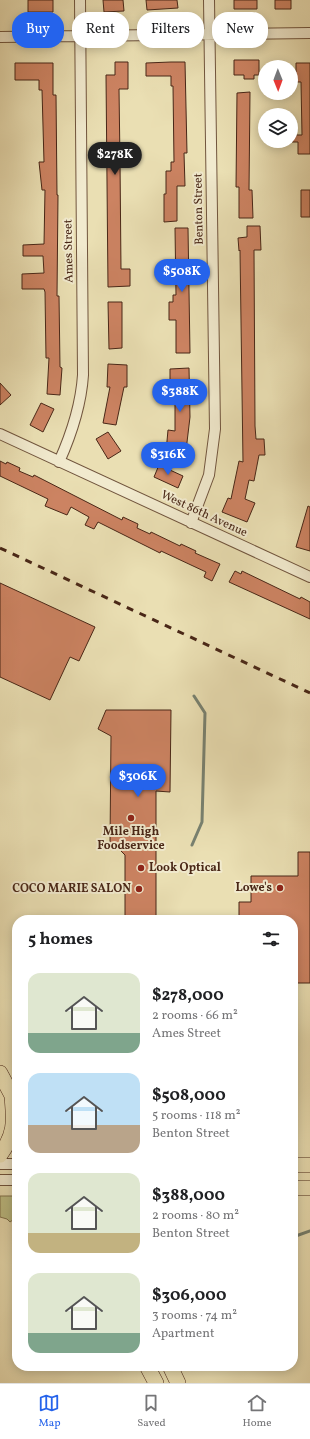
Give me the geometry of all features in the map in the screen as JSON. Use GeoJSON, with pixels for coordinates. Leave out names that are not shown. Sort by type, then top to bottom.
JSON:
{"type":"FeatureCollection","features":[{"type":"Feature","properties":{"kind":"main road"},"geometry":{"type":"LineString","coordinates":[[0,1074],[12,1097]]}},
{"type":"Feature","properties":{"kind":"main road"},"geometry":{"type":"LineString","coordinates":[[0,1155],[12,1134]]}},
{"type":"Feature","properties":{"kind":"main road"},"geometry":{"type":"LineString","coordinates":[[298,1165],[310,1165]]}},
{"type":"Feature","properties":{"kind":"main road"},"geometry":{"type":"LineString","coordinates":[[298,1188],[310,1188]]}},
{"type":"Feature","properties":{"kind":"main road"},"geometry":{"type":"LineString","coordinates":[[150,1371],[156,1383]]}},
{"type":"Feature","properties":{"kind":"main road"},"geometry":{"type":"LineString","coordinates":[[172,1371],[178,1383]]}},
{"type":"Feature","properties":{"kind":"street","name":"Ames Street"},"geometry":{"type":"LineString","coordinates":[[80,0],[80,12]]}},
{"type":"Feature","properties":{"kind":"street","name":"Benton Street"},"geometry":{"type":"LineString","coordinates":[[191,523],[209,475],[215,429],[209,0]]}},
{"type":"Feature","properties":{"kind":"street"},"geometry":{"type":"LineString","coordinates":[[129,35],[310,33]]}},
{"type":"Feature","properties":{"kind":"street"},"geometry":{"type":"LineString","coordinates":[[0,37],[72,36]]}},
{"type":"Feature","properties":{"kind":"street","name":"Ames Street"},"geometry":{"type":"LineString","coordinates":[[59,462],[72,432],[82,396],[80,48]]}},
{"type":"Feature","properties":{"kind":"street","name":"West 86th Avenue"},"geometry":{"type":"LineString","coordinates":[[0,434],[310,577]]}},
{"type":"Feature","properties":{"kind":"street"},"geometry":{"type":"LineString","coordinates":[[0,1164],[12,1164]]}},
{"type":"Feature","properties":{"kind":"street"},"geometry":{"type":"LineString","coordinates":[[0,1180],[12,1180]]}},
{"type":"Feature","properties":{"kind":"green space"},"geometry":{"type":"Polygon","coordinates":[[[0,1196],[12,1196],[12,1221],[10,1222],[7,1219],[0,1217],[0,1196]]]}},
{"type":"Feature","properties":{"kind":"building"},"geometry":{"type":"Polygon","coordinates":[[[28,0],[53,0],[53,12],[28,12],[28,0]]]}},
{"type":"Feature","properties":{"kind":"building"},"geometry":{"type":"Polygon","coordinates":[[[103,0],[123,0],[124,11],[104,12],[103,0]]]}},
{"type":"Feature","properties":{"kind":"building"},"geometry":{"type":"Polygon","coordinates":[[[146,0],[177,0],[178,8],[147,10],[146,0]]]}},
{"type":"Feature","properties":{"kind":"building"},"geometry":{"type":"Polygon","coordinates":[[[234,0],[257,0],[257,9],[234,9],[234,0]]]}},
{"type":"Feature","properties":{"kind":"building"},"geometry":{"type":"Polygon","coordinates":[[[275,0],[291,0],[291,9],[275,9],[275,0]]]}},
{"type":"Feature","properties":{"kind":"building"},"geometry":{"type":"Polygon","coordinates":[[[234,60],[258,60],[258,75],[254,75],[254,79],[244,79],[244,75],[234,75],[234,60]]]}},
{"type":"Feature","properties":{"kind":"building"},"geometry":{"type":"Polygon","coordinates":[[[115,62],[128,62],[128,89],[119,89],[121,269],[130,269],[130,286],[108,287],[106,75],[115,75],[115,62]]]}},
{"type":"Feature","properties":{"kind":"building"},"geometry":{"type":"Polygon","coordinates":[[[185,62],[187,153],[184,153],[185,186],[177,186],[177,221],[164,222],[166,171],[171,171],[171,162],[174,162],[173,86],[171,86],[171,76],[146,76],[146,63],[185,62]]]}},
{"type":"Feature","properties":{"kind":"building"},"geometry":{"type":"Polygon","coordinates":[[[15,63],[53,63],[53,95],[56,95],[58,195],[57,296],[59,296],[60,367],[62,368],[60,395],[47,394],[49,358],[46,358],[44,289],[22,289],[22,274],[44,273],[43,256],[23,256],[23,245],[44,244],[45,190],[42,190],[39,162],[44,162],[42,90],[39,90],[39,80],[15,80],[15,63]]]}},
{"type":"Feature","properties":{"kind":"building"},"geometry":{"type":"Polygon","coordinates":[[[298,63],[310,63],[310,154],[298,154],[298,135],[302,135],[301,82],[298,82],[298,63]]]}},
{"type":"Feature","properties":{"kind":"building"},"geometry":{"type":"Polygon","coordinates":[[[250,92],[249,190],[252,190],[253,218],[239,218],[239,187],[236,187],[237,93],[250,92]]]}},
{"type":"Feature","properties":{"kind":"building"},"geometry":{"type":"Polygon","coordinates":[[[301,190],[310,190],[310,217],[301,217],[301,190]]]}},
{"type":"Feature","properties":{"kind":"building"},"geometry":{"type":"Polygon","coordinates":[[[247,226],[260,226],[261,250],[254,250],[255,426],[256,439],[264,439],[265,455],[259,455],[254,481],[249,480],[245,499],[255,503],[247,522],[222,512],[228,498],[231,499],[239,461],[243,462],[240,250],[239,251],[238,238],[247,237],[247,226]]]}},
{"type":"Feature","properties":{"kind":"building"},"geometry":{"type":"Polygon","coordinates":[[[175,228],[188,228],[190,353],[176,353],[176,320],[169,320],[169,302],[173,302],[173,295],[176,295],[175,228]]]}},
{"type":"Feature","properties":{"kind":"building"},"geometry":{"type":"Polygon","coordinates":[[[108,302],[122,302],[122,348],[109,349],[108,302]]]}},
{"type":"Feature","properties":{"kind":"building"},"geometry":{"type":"Polygon","coordinates":[[[108,364],[127,365],[127,387],[124,387],[116,425],[103,423],[110,387],[107,387],[108,364]]]}},
{"type":"Feature","properties":{"kind":"building"},"geometry":{"type":"Polygon","coordinates":[[[189,368],[190,417],[185,459],[172,458],[172,452],[166,452],[168,430],[175,431],[175,388],[170,388],[170,369],[189,368]]]}},
{"type":"Feature","properties":{"kind":"building"},"geometry":{"type":"Polygon","coordinates":[[[0,383],[11,395],[0,405],[0,383]]]}},
{"type":"Feature","properties":{"kind":"building"},"geometry":{"type":"Polygon","coordinates":[[[41,403],[54,409],[43,432],[30,425],[41,403]]]}},
{"type":"Feature","properties":{"kind":"building"},"geometry":{"type":"Polygon","coordinates":[[[108,432],[121,451],[108,459],[96,439],[108,432]]]}},
{"type":"Feature","properties":{"kind":"building"},"geometry":{"type":"Polygon","coordinates":[[[0,461],[6,464],[7,462],[20,468],[19,471],[33,477],[34,475],[122,520],[123,517],[138,524],[137,528],[150,534],[151,532],[180,546],[181,544],[196,551],[195,553],[220,564],[212,581],[204,577],[206,572],[161,551],[160,553],[98,522],[94,529],[85,525],[89,517],[71,507],[67,515],[45,506],[48,499],[0,476],[0,461]]]}},
{"type":"Feature","properties":{"kind":"building"},"geometry":{"type":"Polygon","coordinates":[[[159,465],[183,476],[178,488],[154,477],[159,465]]]}},
{"type":"Feature","properties":{"kind":"building"},"geometry":{"type":"Polygon","coordinates":[[[308,506],[310,507],[310,551],[296,547],[308,506]]]}},
{"type":"Feature","properties":{"kind":"building"},"geometry":{"type":"Polygon","coordinates":[[[235,571],[241,574],[242,571],[300,599],[301,597],[310,602],[310,619],[229,582],[235,571]]]}},
{"type":"Feature","properties":{"kind":"building"},"geometry":{"type":"Polygon","coordinates":[[[0,583],[95,627],[79,661],[70,657],[50,700],[0,677],[0,583]]]}},
{"type":"Feature","properties":{"kind":"building"},"geometry":{"type":"Polygon","coordinates":[[[106,710],[171,710],[170,792],[156,791],[156,915],[125,915],[125,855],[114,844],[110,844],[111,736],[98,729],[106,710]]]}},
{"type":"Feature","properties":{"kind":"building"},"geometry":{"type":"Polygon","coordinates":[[[298,852],[310,852],[310,983],[298,983],[298,915],[239,915],[239,902],[251,902],[251,876],[298,876],[298,852]]]}},
{"type":"Feature","properties":{"kind":"waterway"},"geometry":{"type":"LineString","coordinates":[[192,845],[202,822],[205,713],[194,696]]}},
{"type":"Feature","properties":{"kind":"waterway"},"geometry":{"type":"LineString","coordinates":[[298,1235],[310,1231]]}},
{"type":"Feature","properties":{"kind":"railway"},"geometry":{"type":"LineString","coordinates":[[0,548],[310,693]]}},
{"type":"Feature","properties":{"kind":"place","name":"Mile High Foodservice"},"geometry":{"type":"Point","coordinates":[131,818]}},
{"type":"Feature","properties":{"kind":"place","name":"Look Optical"},"geometry":{"type":"Point","coordinates":[141,868]}},
{"type":"Feature","properties":{"kind":"place","name":"Lowe's"},"geometry":{"type":"Point","coordinates":[280,888]}},
{"type":"Feature","properties":{"kind":"place","name":"COCO MARIE SALON"},"geometry":{"type":"Point","coordinates":[139,889]}}]}
